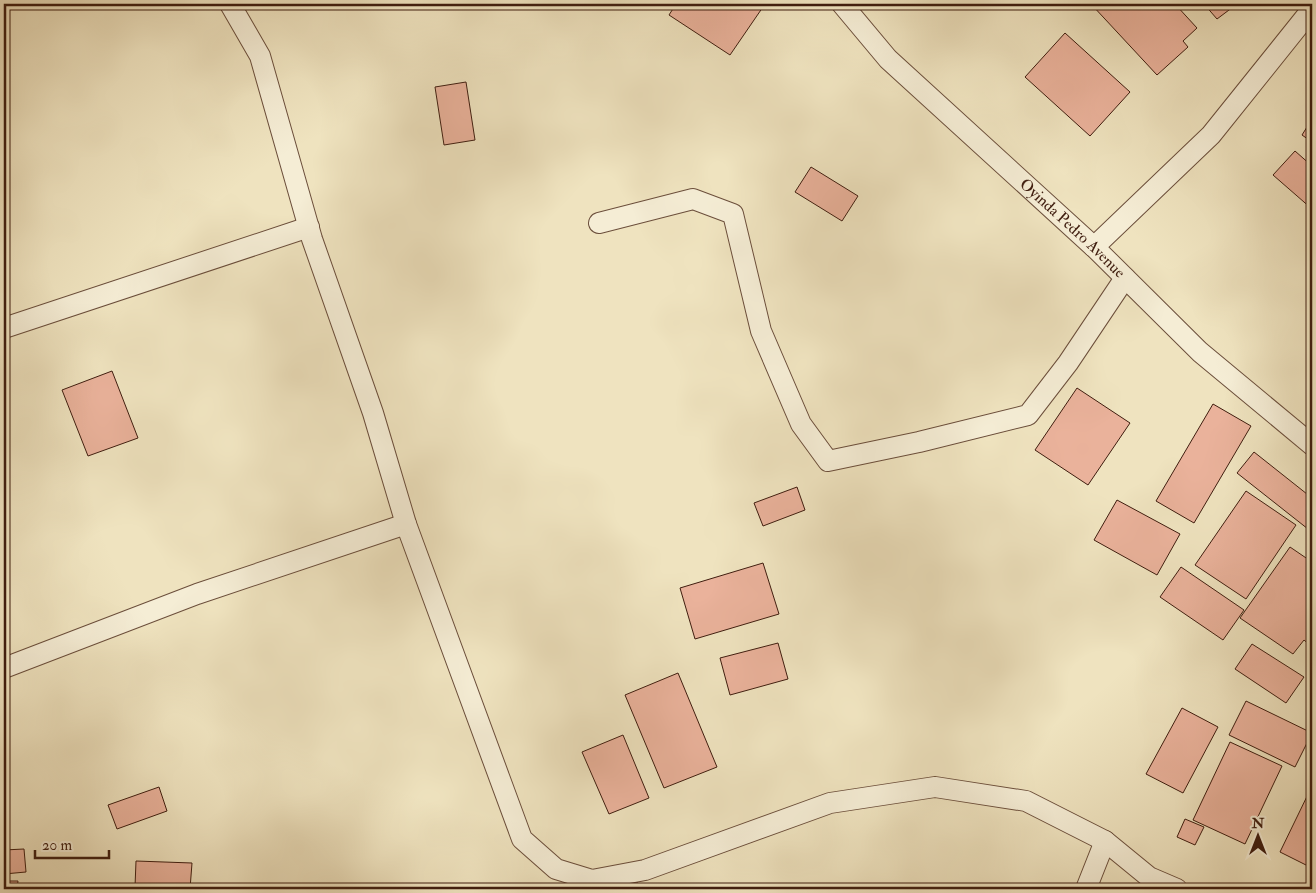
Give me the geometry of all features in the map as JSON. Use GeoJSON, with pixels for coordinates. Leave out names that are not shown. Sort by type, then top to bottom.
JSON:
{"type":"FeatureCollection","features":[{"type":"Feature","properties":{"kind":"street"},"geometry":{"type":"LineString","coordinates":[[230,4],[260,56],[309,227],[373,413],[406,524],[522,839],[556,869],[590,884],[645,870],[830,803],[935,786],[1026,801],[1105,841],[1149,877],[1177,889]]}},
{"type":"Feature","properties":{"kind":"street","name":"Oyinda Pedro Avenue"},"geometry":{"type":"LineString","coordinates":[[842,4],[888,59],[1094,247],[1200,352],[1312,445]]}},
{"type":"Feature","properties":{"kind":"street"},"geometry":{"type":"LineString","coordinates":[[1094,247],[1211,135],[1312,9]]}},
{"type":"Feature","properties":{"kind":"street"},"geometry":{"type":"LineString","coordinates":[[600,222],[692,199],[732,214],[761,331],[801,424],[828,461],[919,442],[1028,415],[1068,363],[1125,278]]}},
{"type":"Feature","properties":{"kind":"street"},"geometry":{"type":"LineString","coordinates":[[4,328],[309,227]]}},
{"type":"Feature","properties":{"kind":"street"},"geometry":{"type":"LineString","coordinates":[[4,668],[196,594],[406,524]]}},
{"type":"Feature","properties":{"kind":"street"},"geometry":{"type":"LineString","coordinates":[[1086,889],[1105,841]]}},
{"type":"Feature","properties":{"kind":"building"},"geometry":{"type":"Polygon","coordinates":[[[676,4],[765,4],[730,55],[669,15],[676,4]]]}},
{"type":"Feature","properties":{"kind":"building"},"geometry":{"type":"Polygon","coordinates":[[[1091,4],[1175,4],[1197,28],[1183,41],[1188,47],[1157,75],[1091,4]]]}},
{"type":"Feature","properties":{"kind":"building"},"geometry":{"type":"Polygon","coordinates":[[[1204,4],[1237,4],[1217,19],[1204,4]]]}},
{"type":"Feature","properties":{"kind":"building"},"geometry":{"type":"Polygon","coordinates":[[[1065,33],[1130,92],[1090,136],[1025,77],[1065,33]]]}},
{"type":"Feature","properties":{"kind":"building"},"geometry":{"type":"Polygon","coordinates":[[[466,82],[475,140],[444,145],[435,87],[466,82]]]}},
{"type":"Feature","properties":{"kind":"building"},"geometry":{"type":"Polygon","coordinates":[[[1312,119],[1312,142],[1302,135],[1312,119]]]}},
{"type":"Feature","properties":{"kind":"building"},"geometry":{"type":"Polygon","coordinates":[[[1295,151],[1312,166],[1312,209],[1273,175],[1295,151]]]}},
{"type":"Feature","properties":{"kind":"building"},"geometry":{"type":"Polygon","coordinates":[[[811,167],[858,196],[842,221],[795,192],[811,167]]]}},
{"type":"Feature","properties":{"kind":"building"},"geometry":{"type":"Polygon","coordinates":[[[112,371],[138,438],[88,456],[62,390],[112,371]]]}},
{"type":"Feature","properties":{"kind":"building"},"geometry":{"type":"Polygon","coordinates":[[[1077,388],[1130,423],[1088,485],[1035,450],[1077,388]]]}},
{"type":"Feature","properties":{"kind":"building"},"geometry":{"type":"Polygon","coordinates":[[[1213,404],[1251,426],[1194,523],[1156,501],[1213,404]]]}},
{"type":"Feature","properties":{"kind":"building"},"geometry":{"type":"Polygon","coordinates":[[[1254,452],[1312,498],[1312,524],[1308,529],[1237,473],[1254,452]]]}},
{"type":"Feature","properties":{"kind":"building"},"geometry":{"type":"Polygon","coordinates":[[[797,487],[805,510],[763,526],[754,503],[797,487]]]}},
{"type":"Feature","properties":{"kind":"building"},"geometry":{"type":"Polygon","coordinates":[[[1246,491],[1296,525],[1246,599],[1195,565],[1246,491]]]}},
{"type":"Feature","properties":{"kind":"building"},"geometry":{"type":"Polygon","coordinates":[[[1117,500],[1180,534],[1157,575],[1094,540],[1117,500]]]}},
{"type":"Feature","properties":{"kind":"building"},"geometry":{"type":"Polygon","coordinates":[[[1290,547],[1312,562],[1312,647],[1304,640],[1293,654],[1240,618],[1290,547]]]}},
{"type":"Feature","properties":{"kind":"building"},"geometry":{"type":"Polygon","coordinates":[[[763,563],[779,614],[695,639],[680,588],[763,563]]]}},
{"type":"Feature","properties":{"kind":"building"},"geometry":{"type":"Polygon","coordinates":[[[1181,567],[1244,610],[1223,640],[1160,597],[1181,567]]]}},
{"type":"Feature","properties":{"kind":"building"},"geometry":{"type":"Polygon","coordinates":[[[778,643],[788,679],[730,695],[720,658],[778,643]]]}},
{"type":"Feature","properties":{"kind":"building"},"geometry":{"type":"Polygon","coordinates":[[[1252,644],[1304,677],[1286,703],[1235,669],[1252,644]]]}},
{"type":"Feature","properties":{"kind":"building"},"geometry":{"type":"Polygon","coordinates":[[[678,673],[717,767],[664,788],[625,695],[678,673]]]}},
{"type":"Feature","properties":{"kind":"building"},"geometry":{"type":"Polygon","coordinates":[[[1246,701],[1312,733],[1295,767],[1229,735],[1246,701]]]}},
{"type":"Feature","properties":{"kind":"building"},"geometry":{"type":"Polygon","coordinates":[[[1182,708],[1218,727],[1183,793],[1146,774],[1182,708]]]}},
{"type":"Feature","properties":{"kind":"building"},"geometry":{"type":"Polygon","coordinates":[[[623,735],[649,798],[609,814],[582,752],[623,735]]]}},
{"type":"Feature","properties":{"kind":"building"},"geometry":{"type":"Polygon","coordinates":[[[1230,742],[1282,766],[1245,844],[1193,820],[1230,742]]]}},
{"type":"Feature","properties":{"kind":"building"},"geometry":{"type":"Polygon","coordinates":[[[1312,786],[1312,868],[1280,852],[1312,786]]]}},
{"type":"Feature","properties":{"kind":"building"},"geometry":{"type":"Polygon","coordinates":[[[159,787],[167,811],[117,829],[108,805],[159,787]]]}},
{"type":"Feature","properties":{"kind":"building"},"geometry":{"type":"Polygon","coordinates":[[[1185,819],[1204,827],[1195,845],[1177,837],[1185,819]]]}},
{"type":"Feature","properties":{"kind":"building"},"geometry":{"type":"Polygon","coordinates":[[[24,849],[26,872],[4,874],[4,850],[24,849]]]}},
{"type":"Feature","properties":{"kind":"building"},"geometry":{"type":"Polygon","coordinates":[[[136,861],[192,863],[190,889],[135,887],[136,861]]]}},
{"type":"Feature","properties":{"kind":"building"},"geometry":{"type":"Polygon","coordinates":[[[636,879],[639,889],[618,889],[616,884],[636,879]]]}},
{"type":"Feature","properties":{"kind":"building"},"geometry":{"type":"Polygon","coordinates":[[[4,881],[18,881],[17,889],[4,889],[4,881]]]}}]}
